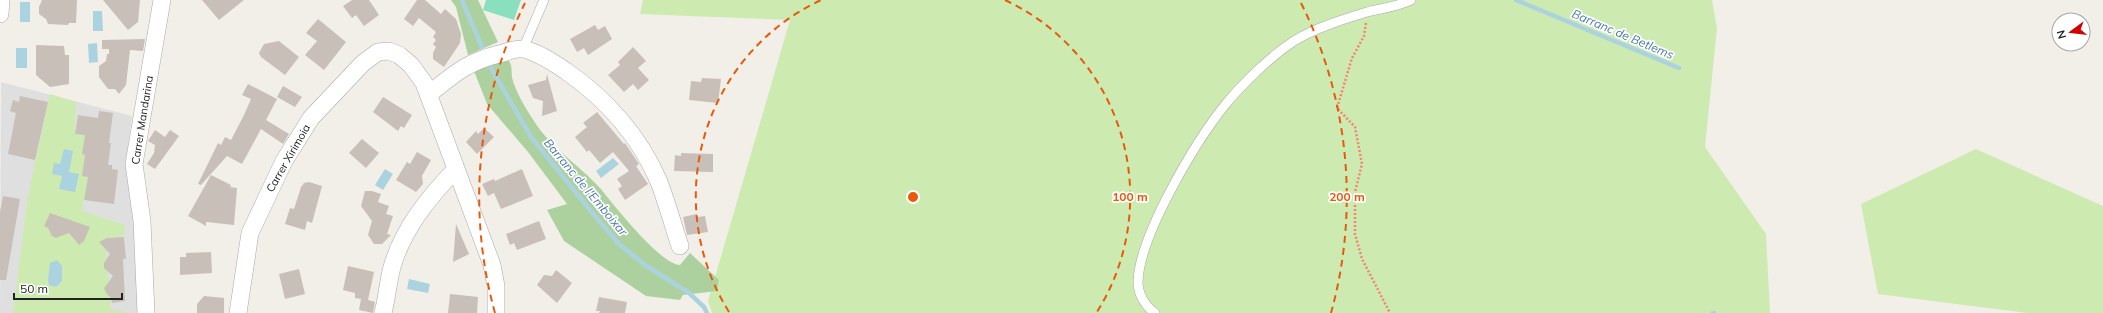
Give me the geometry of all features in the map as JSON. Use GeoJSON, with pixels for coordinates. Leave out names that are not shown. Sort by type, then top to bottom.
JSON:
{"type":"FeatureCollection","features":[{"type":"Feature","properties":{"kind":"street"},"geometry":{"type":"LineString","coordinates":[[0,14],[1,0]]}},
{"type":"Feature","properties":{"kind":"street","name":"Carrer Mandarina"},"geometry":{"type":"LineString","coordinates":[[146,313],[142,222],[134,164],[162,0]]}},
{"type":"Feature","properties":{"kind":"street"},"geometry":{"type":"LineString","coordinates":[[429,94],[468,64],[505,52],[523,49],[544,58],[574,76],[600,99],[626,126],[643,152],[658,182],[680,246]]}},
{"type":"Feature","properties":{"kind":"street","name":"Carrer Xirimoia"},"geometry":{"type":"LineString","coordinates":[[238,313],[250,233],[284,161],[311,118],[363,63],[378,52],[384,50],[399,55],[411,65],[424,83],[429,94],[492,265],[496,286],[496,313]]}},
{"type":"Feature","properties":{"kind":"street"},"geometry":{"type":"LineString","coordinates":[[383,313],[392,268],[405,234],[422,208],[456,169]]}},
{"type":"Feature","properties":{"kind":"lane"},"geometry":{"type":"LineString","coordinates":[[523,49],[544,0]]}},
{"type":"Feature","properties":{"kind":"lane"},"geometry":{"type":"LineString","coordinates":[[1155,313],[1149,309],[1141,297],[1138,283],[1142,256],[1171,191],[1210,125],[1226,104],[1246,83],[1289,45],[1314,32],[1367,12],[1411,0]]}},
{"type":"Feature","properties":{"kind":"path"},"geometry":{"type":"LineString","coordinates":[[1367,12],[1364,36],[1352,58],[1337,108],[1355,127],[1362,164],[1355,192],[1355,234],[1362,259],[1390,313]]}},
{"type":"Feature","properties":{"kind":"shaded area"},"geometry":{"type":"Polygon","coordinates":[[[1,82],[132,116],[126,163],[135,226],[138,313],[0,313],[1,82]]]}},
{"type":"Feature","properties":{"kind":"green space"},"geometry":{"type":"Polygon","coordinates":[[[451,0],[478,0],[498,42],[468,55],[456,7],[451,0]]]}},
{"type":"Feature","properties":{"kind":"green space"},"geometry":{"type":"Polygon","coordinates":[[[486,0],[521,0],[514,20],[483,10],[486,0]]]}},
{"type":"Feature","properties":{"kind":"green space"},"geometry":{"type":"Polygon","coordinates":[[[643,0],[1712,0],[1717,28],[1705,147],[1766,234],[1770,313],[712,313],[708,301],[790,20],[640,14],[643,0]]]}},
{"type":"Feature","properties":{"kind":"green space"},"geometry":{"type":"Polygon","coordinates":[[[508,60],[511,66],[513,82],[521,100],[541,131],[549,140],[600,188],[626,219],[661,255],[680,265],[690,253],[719,280],[717,291],[683,295],[680,300],[646,296],[564,241],[547,210],[567,204],[528,152],[487,104],[474,71],[508,60]]]}},
{"type":"Feature","properties":{"kind":"green space"},"geometry":{"type":"Polygon","coordinates":[[[50,94],[76,102],[75,133],[85,135],[82,154],[85,155],[88,177],[82,211],[125,225],[124,236],[105,238],[111,310],[126,311],[126,313],[13,313],[28,196],[50,94]]]}},
{"type":"Feature","properties":{"kind":"green space"},"geometry":{"type":"Polygon","coordinates":[[[1976,149],[2103,206],[2103,313],[2027,313],[1878,294],[1861,204],[1976,149]]]}},
{"type":"Feature","properties":{"kind":"water"},"geometry":{"type":"Polygon","coordinates":[[[20,2],[30,2],[30,22],[20,22],[20,2]]]}},
{"type":"Feature","properties":{"kind":"water"},"geometry":{"type":"Polygon","coordinates":[[[93,11],[102,11],[103,31],[93,31],[93,11]]]}},
{"type":"Feature","properties":{"kind":"water"},"geometry":{"type":"Polygon","coordinates":[[[97,43],[98,62],[89,63],[88,44],[97,43]]]}},
{"type":"Feature","properties":{"kind":"water"},"geometry":{"type":"Polygon","coordinates":[[[16,48],[27,48],[27,68],[16,68],[16,48]]]}},
{"type":"Feature","properties":{"kind":"water"},"geometry":{"type":"Polygon","coordinates":[[[64,149],[73,151],[69,172],[79,174],[75,192],[59,189],[62,176],[52,174],[54,163],[60,164],[64,149]]]}},
{"type":"Feature","properties":{"kind":"water"},"geometry":{"type":"Polygon","coordinates":[[[613,158],[619,164],[601,178],[596,171],[613,158]]]}},
{"type":"Feature","properties":{"kind":"water"},"geometry":{"type":"Polygon","coordinates":[[[385,169],[393,174],[383,190],[375,185],[385,169]]]}},
{"type":"Feature","properties":{"kind":"water"},"geometry":{"type":"Polygon","coordinates":[[[57,260],[62,266],[62,281],[56,287],[49,285],[48,280],[50,263],[57,260]]]}},
{"type":"Feature","properties":{"kind":"water"},"geometry":{"type":"Polygon","coordinates":[[[409,279],[430,284],[428,293],[407,289],[409,279]]]}},
{"type":"Feature","properties":{"kind":"building"},"geometry":{"type":"Polygon","coordinates":[[[42,0],[77,0],[76,23],[69,23],[68,25],[48,24],[46,19],[39,14],[39,7],[42,0]]]}},
{"type":"Feature","properties":{"kind":"building"},"geometry":{"type":"Polygon","coordinates":[[[103,0],[140,0],[138,22],[128,30],[103,0]]]}},
{"type":"Feature","properties":{"kind":"building"},"geometry":{"type":"Polygon","coordinates":[[[202,0],[244,0],[219,20],[202,0]]]}},
{"type":"Feature","properties":{"kind":"building"},"geometry":{"type":"Polygon","coordinates":[[[352,0],[369,0],[379,15],[364,26],[356,15],[352,18],[343,6],[352,0]]]}},
{"type":"Feature","properties":{"kind":"building"},"geometry":{"type":"Polygon","coordinates":[[[417,0],[425,0],[441,14],[445,9],[456,19],[461,34],[460,43],[444,67],[433,59],[433,53],[436,47],[433,44],[436,40],[433,37],[436,32],[419,18],[413,26],[404,19],[417,0]]]}},
{"type":"Feature","properties":{"kind":"building"},"geometry":{"type":"Polygon","coordinates":[[[318,19],[346,42],[324,70],[305,55],[317,41],[306,33],[318,19]]]}},
{"type":"Feature","properties":{"kind":"building"},"geometry":{"type":"Polygon","coordinates":[[[595,25],[598,30],[605,26],[612,39],[588,55],[584,48],[577,52],[570,39],[595,25]]]}},
{"type":"Feature","properties":{"kind":"building"},"geometry":{"type":"Polygon","coordinates":[[[145,39],[143,51],[130,50],[126,85],[119,94],[115,89],[108,89],[99,77],[99,66],[106,61],[107,54],[109,54],[109,49],[102,49],[102,40],[145,39]]]}},
{"type":"Feature","properties":{"kind":"building"},"geometry":{"type":"Polygon","coordinates":[[[279,41],[299,57],[285,75],[261,57],[259,53],[264,44],[279,41]]]}},
{"type":"Feature","properties":{"kind":"building"},"geometry":{"type":"Polygon","coordinates":[[[36,45],[64,46],[65,55],[69,55],[69,84],[50,87],[36,75],[36,45]]]}},
{"type":"Feature","properties":{"kind":"building"},"geometry":{"type":"Polygon","coordinates":[[[633,47],[646,61],[638,68],[649,80],[638,90],[633,84],[624,92],[608,75],[620,65],[618,62],[633,47]]]}},
{"type":"Feature","properties":{"kind":"building"},"geometry":{"type":"Polygon","coordinates":[[[547,74],[557,111],[542,116],[543,101],[533,98],[528,85],[546,80],[547,74]]]}},
{"type":"Feature","properties":{"kind":"building"},"geometry":{"type":"Polygon","coordinates":[[[702,78],[721,79],[718,103],[689,100],[691,81],[701,82],[702,78]]]}},
{"type":"Feature","properties":{"kind":"building"},"geometry":{"type":"Polygon","coordinates":[[[248,84],[277,99],[266,120],[289,134],[283,144],[261,129],[242,164],[227,156],[201,185],[198,184],[218,143],[221,145],[225,137],[231,140],[244,115],[251,99],[242,95],[248,84]]]}},
{"type":"Feature","properties":{"kind":"building"},"geometry":{"type":"Polygon","coordinates":[[[283,86],[302,97],[295,107],[277,97],[283,86]]]}},
{"type":"Feature","properties":{"kind":"building"},"geometry":{"type":"Polygon","coordinates":[[[20,96],[48,102],[35,160],[8,154],[16,113],[10,111],[13,100],[19,102],[20,96]]]}},
{"type":"Feature","properties":{"kind":"building"},"geometry":{"type":"Polygon","coordinates":[[[383,97],[412,115],[404,128],[401,126],[398,131],[373,112],[383,97]]]}},
{"type":"Feature","properties":{"kind":"building"},"geometry":{"type":"Polygon","coordinates":[[[99,111],[113,113],[108,165],[112,165],[112,169],[118,170],[114,204],[84,200],[88,177],[82,176],[85,155],[82,154],[85,135],[75,134],[78,115],[98,118],[99,111]]]}},
{"type":"Feature","properties":{"kind":"building"},"geometry":{"type":"Polygon","coordinates":[[[597,112],[624,144],[625,143],[639,164],[636,166],[648,184],[625,200],[618,189],[622,186],[617,179],[629,171],[613,152],[600,163],[589,150],[587,152],[575,137],[587,127],[583,123],[597,112]]]}},
{"type":"Feature","properties":{"kind":"building"},"geometry":{"type":"Polygon","coordinates":[[[484,128],[494,137],[477,154],[466,142],[476,131],[478,134],[484,128]]]}},
{"type":"Feature","properties":{"kind":"building"},"geometry":{"type":"Polygon","coordinates":[[[155,130],[165,137],[170,130],[179,136],[155,169],[147,164],[154,153],[155,145],[148,141],[155,130]]]}},
{"type":"Feature","properties":{"kind":"building"},"geometry":{"type":"Polygon","coordinates":[[[362,139],[379,153],[366,168],[349,153],[362,139]]]}},
{"type":"Feature","properties":{"kind":"building"},"geometry":{"type":"Polygon","coordinates":[[[417,152],[431,160],[422,176],[423,184],[416,192],[396,180],[407,162],[410,164],[417,152]]]}},
{"type":"Feature","properties":{"kind":"building"},"geometry":{"type":"Polygon","coordinates":[[[681,153],[713,154],[713,172],[674,171],[675,155],[681,156],[681,153]]]}},
{"type":"Feature","properties":{"kind":"building"},"geometry":{"type":"Polygon","coordinates":[[[522,169],[533,196],[501,209],[494,193],[488,196],[482,184],[494,179],[495,181],[522,169]]]}},
{"type":"Feature","properties":{"kind":"building"},"geometry":{"type":"Polygon","coordinates":[[[211,175],[231,185],[230,187],[237,188],[234,225],[206,222],[206,226],[188,216],[211,175]]]}},
{"type":"Feature","properties":{"kind":"building"},"geometry":{"type":"Polygon","coordinates":[[[309,182],[322,186],[312,223],[307,221],[305,230],[285,224],[290,208],[294,209],[301,187],[304,183],[309,182]]]}},
{"type":"Feature","properties":{"kind":"building"},"geometry":{"type":"Polygon","coordinates":[[[365,191],[372,191],[381,194],[378,202],[389,206],[386,214],[393,216],[387,234],[391,235],[382,244],[374,244],[368,235],[372,221],[361,206],[365,191]]]}},
{"type":"Feature","properties":{"kind":"building"},"geometry":{"type":"Polygon","coordinates":[[[3,196],[20,199],[6,280],[0,280],[0,212],[3,196]]]}},
{"type":"Feature","properties":{"kind":"building"},"geometry":{"type":"Polygon","coordinates":[[[50,213],[90,227],[84,241],[79,245],[69,233],[56,238],[52,236],[48,228],[44,226],[50,213]]]}},
{"type":"Feature","properties":{"kind":"building"},"geometry":{"type":"Polygon","coordinates":[[[697,214],[698,217],[705,216],[708,232],[687,235],[683,217],[697,214]]]}},
{"type":"Feature","properties":{"kind":"building"},"geometry":{"type":"Polygon","coordinates":[[[539,221],[546,239],[517,250],[514,243],[510,245],[506,234],[539,221]]]}},
{"type":"Feature","properties":{"kind":"building"},"geometry":{"type":"Polygon","coordinates":[[[456,224],[469,254],[453,262],[456,224]]]}},
{"type":"Feature","properties":{"kind":"building"},"geometry":{"type":"Polygon","coordinates":[[[124,237],[126,259],[123,259],[125,301],[112,303],[111,298],[106,293],[104,288],[113,276],[104,268],[104,263],[110,254],[99,242],[107,238],[124,237]]]}},
{"type":"Feature","properties":{"kind":"building"},"geometry":{"type":"Polygon","coordinates":[[[211,252],[212,273],[180,275],[180,257],[186,257],[186,253],[211,252]]]}},
{"type":"Feature","properties":{"kind":"building"},"geometry":{"type":"Polygon","coordinates":[[[348,266],[374,272],[368,300],[375,302],[373,313],[359,310],[361,299],[355,298],[355,293],[343,290],[348,266]]]}},
{"type":"Feature","properties":{"kind":"building"},"geometry":{"type":"Polygon","coordinates":[[[299,269],[305,294],[285,299],[279,274],[299,269]]]}},
{"type":"Feature","properties":{"kind":"building"},"geometry":{"type":"Polygon","coordinates":[[[556,270],[572,283],[557,303],[537,285],[544,275],[552,276],[556,270]]]}},
{"type":"Feature","properties":{"kind":"building"},"geometry":{"type":"Polygon","coordinates":[[[450,294],[478,297],[477,313],[448,313],[450,294]]]}},
{"type":"Feature","properties":{"kind":"building"},"geometry":{"type":"Polygon","coordinates":[[[204,296],[224,298],[224,313],[197,313],[197,304],[204,296]]]}},
{"type":"Feature","properties":{"kind":"building"},"geometry":{"type":"Polygon","coordinates":[[[599,297],[627,302],[625,313],[599,313],[600,311],[596,311],[599,297]]]}},
{"type":"Feature","properties":{"kind":"waterway"},"geometry":{"type":"LineString","coordinates":[[462,0],[482,47]]}},
{"type":"Feature","properties":{"kind":"waterway","name":"Barranc de Betlems"},"geometry":{"type":"LineString","coordinates":[[1516,0],[1679,68]]}},
{"type":"Feature","properties":{"kind":"waterway","name":"Barranc de l'Emboixar"},"geometry":{"type":"LineString","coordinates":[[491,68],[531,137],[619,244],[645,265],[689,293],[704,307],[707,313]]}}]}
